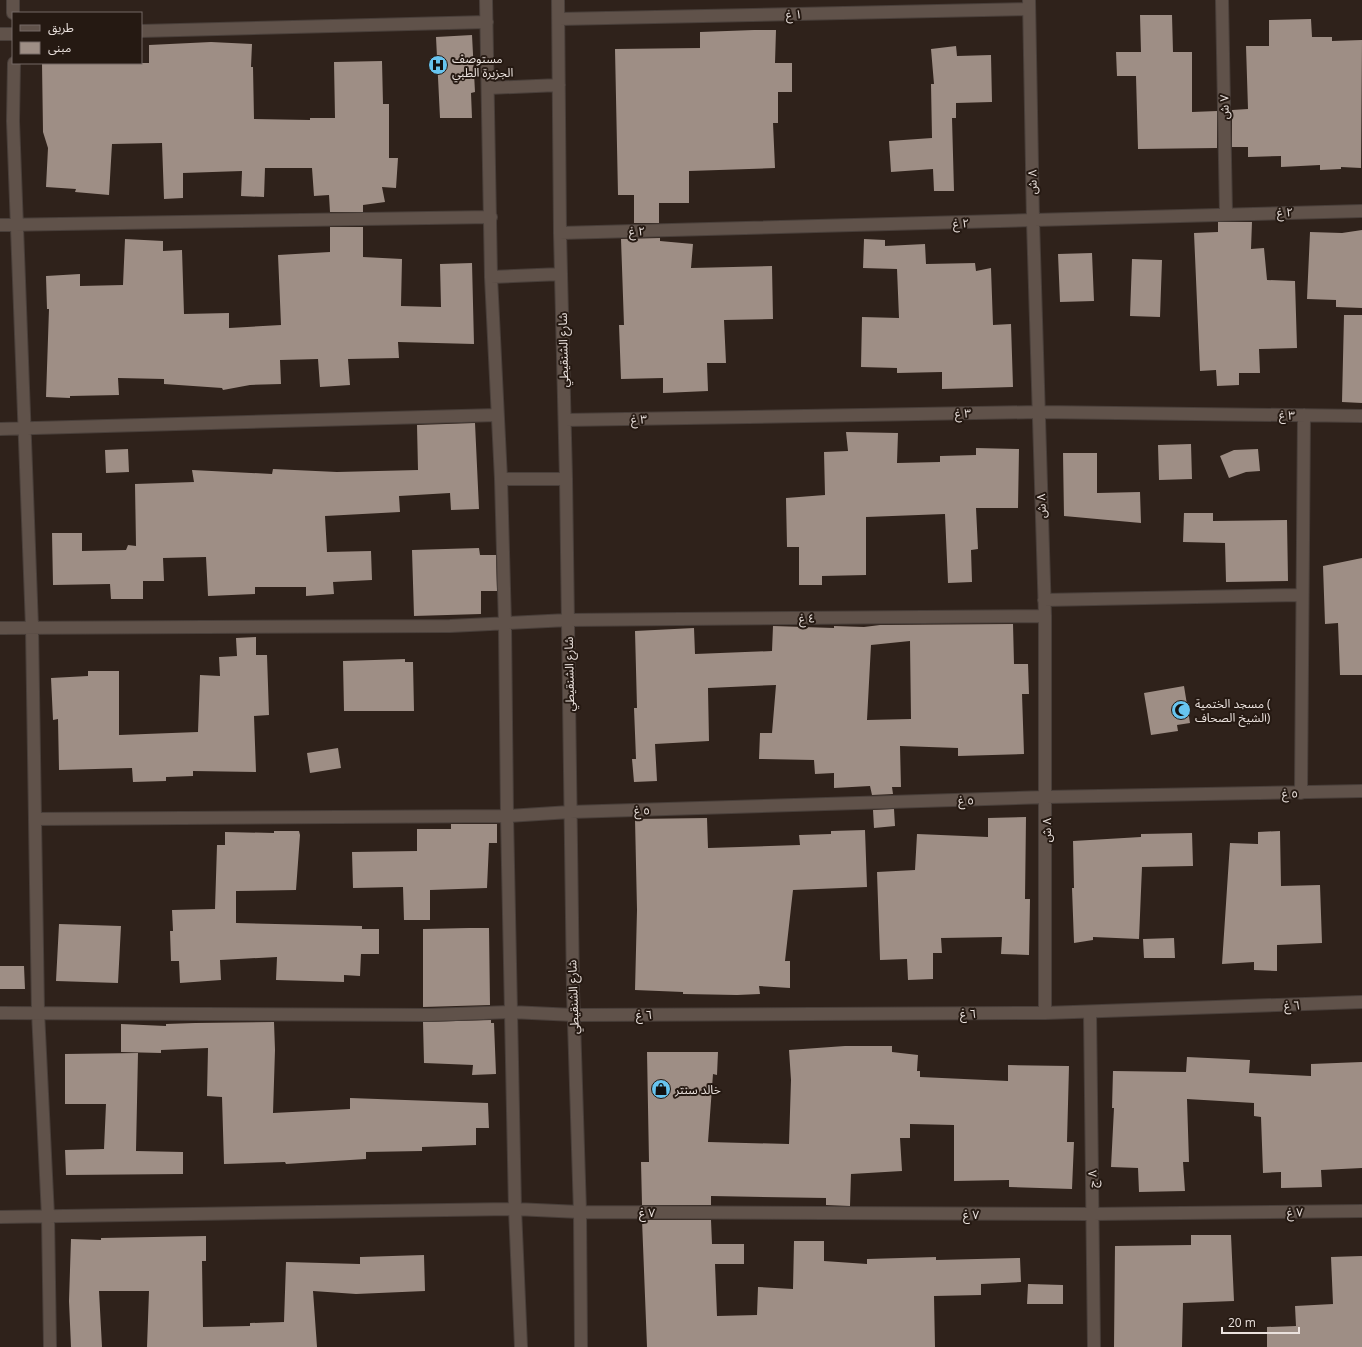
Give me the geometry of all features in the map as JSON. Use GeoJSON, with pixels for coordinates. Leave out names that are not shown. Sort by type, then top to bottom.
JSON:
{"type":"FeatureCollection","features":[{"type":"Feature","properties":{"kind":"street"},"geometry":{"type":"LineString","coordinates":[[13,0],[13,12]]}},
{"type":"Feature","properties":{"kind":"street"},"geometry":{"type":"LineString","coordinates":[[486,0],[491,277],[501,479],[505,625],[507,816],[515,1210],[521,1347]]}},
{"type":"Feature","properties":{"kind":"street","name":"شارع الشنقيطي"},"geometry":{"type":"LineString","coordinates":[[558,0],[560,233],[565,420],[570,812],[582,1347]]}},
{"type":"Feature","properties":{"kind":"street","name":"٧ ش"},"geometry":{"type":"LineString","coordinates":[[1222,0],[1226,213]]}},
{"type":"Feature","properties":{"kind":"street","name":"١ غ"},"geometry":{"type":"LineString","coordinates":[[559,19],[1029,4]]}},
{"type":"Feature","properties":{"kind":"street","name":"٨ ش"},"geometry":{"type":"LineString","coordinates":[[1029,4],[1033,221],[1045,616],[1045,1013]]}},
{"type":"Feature","properties":{"kind":"street"},"geometry":{"type":"LineString","coordinates":[[142,30],[487,22]]}},
{"type":"Feature","properties":{"kind":"street"},"geometry":{"type":"LineString","coordinates":[[0,34],[12,34]]}},
{"type":"Feature","properties":{"kind":"street"},"geometry":{"type":"LineString","coordinates":[[14,64],[13,121],[32,627],[38,1012],[48,1216],[50,1347]]}},
{"type":"Feature","properties":{"kind":"street"},"geometry":{"type":"LineString","coordinates":[[488,88],[559,85]]}},
{"type":"Feature","properties":{"kind":"street","name":"٢ غ"},"geometry":{"type":"LineString","coordinates":[[560,233],[1033,221],[1226,213],[1362,211]]}},
{"type":"Feature","properties":{"kind":"street"},"geometry":{"type":"LineString","coordinates":[[0,224],[490,217]]}},
{"type":"Feature","properties":{"kind":"street"},"geometry":{"type":"LineString","coordinates":[[491,277],[561,274]]}},
{"type":"Feature","properties":{"kind":"street","name":"٣ غ"},"geometry":{"type":"LineString","coordinates":[[565,420],[1039,412],[1362,416]]}},
{"type":"Feature","properties":{"kind":"street"},"geometry":{"type":"LineString","coordinates":[[0,429],[497,415]]}},
{"type":"Feature","properties":{"kind":"street"},"geometry":{"type":"LineString","coordinates":[[1301,793],[1304,415]]}},
{"type":"Feature","properties":{"kind":"street"},"geometry":{"type":"LineString","coordinates":[[501,479],[566,479]]}},
{"type":"Feature","properties":{"kind":"street"},"geometry":{"type":"LineString","coordinates":[[1044,600],[1302,595]]}},
{"type":"Feature","properties":{"kind":"street","name":"٤ غ"},"geometry":{"type":"LineString","coordinates":[[0,628],[450,626],[505,625],[568,620],[1045,616]]}},
{"type":"Feature","properties":{"kind":"street","name":"٥ غ"},"geometry":{"type":"LineString","coordinates":[[35,819],[507,816],[570,812],[1046,797],[1362,791]]}},
{"type":"Feature","properties":{"kind":"street","name":"٦ غ"},"geometry":{"type":"LineString","coordinates":[[0,1013],[429,1015],[511,1012],[574,1014],[1045,1013],[1362,1002]]}},
{"type":"Feature","properties":{"kind":"street","name":"٨ ج"},"geometry":{"type":"LineString","coordinates":[[1090,1012],[1094,1347]]}},
{"type":"Feature","properties":{"kind":"street","name":"٧ غ"},"geometry":{"type":"LineString","coordinates":[[0,1217],[515,1210],[580,1212],[1092,1214],[1362,1211]]}},
{"type":"Feature","properties":{"kind":"building"},"geometry":{"type":"Polygon","coordinates":[[[1140,15],[1172,15],[1173,52],[1192,52],[1192,112],[1217,111],[1217,148],[1138,149],[1136,76],[1117,76],[1116,52],[1141,52],[1140,15]]]}},
{"type":"Feature","properties":{"kind":"building"},"geometry":{"type":"Polygon","coordinates":[[[1311,19],[1312,37],[1332,37],[1332,41],[1362,40],[1361,168],[1341,167],[1341,169],[1320,170],[1320,165],[1281,167],[1281,156],[1248,157],[1248,147],[1232,147],[1232,110],[1248,109],[1246,46],[1269,46],[1269,20],[1311,19]]]}},
{"type":"Feature","properties":{"kind":"building"},"geometry":{"type":"Polygon","coordinates":[[[776,30],[775,63],[792,63],[792,92],[778,92],[778,123],[773,123],[775,168],[689,171],[689,203],[659,203],[659,223],[634,223],[634,195],[618,195],[615,49],[700,48],[700,32],[776,30]]]}},
{"type":"Feature","properties":{"kind":"building"},"geometry":{"type":"Polygon","coordinates":[[[472,35],[475,92],[471,93],[472,118],[440,118],[436,37],[472,35]]]}},
{"type":"Feature","properties":{"kind":"building"},"geometry":{"type":"Polygon","coordinates":[[[211,42],[252,44],[251,67],[253,67],[254,119],[310,120],[310,118],[335,118],[334,62],[382,61],[383,104],[389,104],[389,158],[398,158],[396,188],[382,187],[385,202],[363,205],[363,212],[330,212],[329,195],[314,196],[312,168],[265,168],[264,197],[241,196],[242,171],[183,173],[183,198],[164,199],[162,143],[112,144],[109,195],[75,192],[76,189],[46,187],[48,148],[43,132],[42,64],[149,63],[149,45],[211,42]]]}},
{"type":"Feature","properties":{"kind":"building"},"geometry":{"type":"Polygon","coordinates":[[[956,46],[957,56],[991,55],[992,102],[956,103],[956,118],[952,118],[954,191],[934,191],[933,169],[891,172],[889,141],[932,138],[931,84],[934,84],[931,49],[956,46]]]}},
{"type":"Feature","properties":{"kind":"building"},"geometry":{"type":"Polygon","coordinates":[[[1218,222],[1252,222],[1251,249],[1264,248],[1267,280],[1295,281],[1297,348],[1259,349],[1260,373],[1239,373],[1239,385],[1217,386],[1216,370],[1200,371],[1194,233],[1218,232],[1218,222]]]}},
{"type":"Feature","properties":{"kind":"building"},"geometry":{"type":"Polygon","coordinates":[[[330,227],[363,227],[363,257],[402,259],[401,306],[441,307],[440,264],[472,263],[474,344],[398,342],[399,358],[348,359],[350,385],[320,387],[318,359],[280,360],[281,384],[250,385],[223,390],[222,388],[164,384],[164,379],[118,378],[119,395],[70,396],[70,398],[46,397],[49,309],[47,309],[46,276],[80,274],[80,286],[123,285],[125,239],[163,241],[163,251],[182,250],[184,314],[229,313],[229,328],[281,325],[278,255],[330,252],[330,227]]]}},
{"type":"Feature","properties":{"kind":"building"},"geometry":{"type":"Polygon","coordinates":[[[1362,230],[1362,308],[1336,307],[1336,300],[1307,299],[1310,232],[1342,233],[1362,230]]]}},
{"type":"Feature","properties":{"kind":"building"},"geometry":{"type":"Polygon","coordinates":[[[660,238],[660,241],[693,244],[691,268],[772,266],[773,319],[724,320],[726,363],[707,363],[708,391],[663,393],[663,378],[621,379],[619,325],[624,325],[621,239],[660,238]]]}},
{"type":"Feature","properties":{"kind":"building"},"geometry":{"type":"Polygon","coordinates":[[[864,239],[885,240],[885,246],[925,244],[926,264],[975,263],[976,271],[991,268],[993,325],[1011,324],[1013,387],[942,389],[942,372],[897,373],[897,368],[861,367],[862,317],[899,318],[897,269],[863,268],[864,239]]]}},
{"type":"Feature","properties":{"kind":"building"},"geometry":{"type":"Polygon","coordinates":[[[1092,253],[1094,301],[1060,302],[1058,254],[1092,253]]]}},
{"type":"Feature","properties":{"kind":"building"},"geometry":{"type":"Polygon","coordinates":[[[1132,259],[1162,260],[1160,317],[1130,316],[1132,259]]]}},
{"type":"Feature","properties":{"kind":"building"},"geometry":{"type":"Polygon","coordinates":[[[1344,315],[1362,315],[1362,403],[1342,402],[1344,315]]]}},
{"type":"Feature","properties":{"kind":"building"},"geometry":{"type":"Polygon","coordinates":[[[475,423],[479,509],[451,510],[450,493],[399,496],[400,512],[325,516],[327,552],[371,551],[372,580],[333,582],[334,594],[306,596],[306,587],[255,587],[255,594],[208,596],[206,557],[163,558],[164,581],[143,581],[143,599],[111,599],[110,584],[53,585],[52,533],[82,533],[82,551],[126,550],[128,545],[136,546],[135,484],[194,482],[192,470],[272,474],[273,469],[337,472],[418,470],[417,425],[475,423]]]}},
{"type":"Feature","properties":{"kind":"building"},"geometry":{"type":"Polygon","coordinates":[[[846,432],[898,433],[897,463],[940,462],[940,456],[976,455],[976,448],[1019,449],[1018,508],[976,508],[978,549],[971,550],[972,582],[948,583],[945,514],[866,517],[866,575],[822,576],[822,585],[799,585],[799,547],[787,547],[786,498],[825,495],[824,452],[848,451],[846,432]]]}},
{"type":"Feature","properties":{"kind":"building"},"geometry":{"type":"Polygon","coordinates":[[[1191,444],[1192,479],[1159,480],[1158,445],[1191,444]]]}},
{"type":"Feature","properties":{"kind":"building"},"geometry":{"type":"Polygon","coordinates":[[[128,449],[129,472],[106,473],[105,450],[128,449]]]}},
{"type":"Feature","properties":{"kind":"building"},"geometry":{"type":"Polygon","coordinates":[[[1258,449],[1260,471],[1246,472],[1229,478],[1220,456],[1234,450],[1258,449]]]}},
{"type":"Feature","properties":{"kind":"building"},"geometry":{"type":"Polygon","coordinates":[[[1063,453],[1097,453],[1097,493],[1140,492],[1141,523],[1064,516],[1063,453]]]}},
{"type":"Feature","properties":{"kind":"building"},"geometry":{"type":"Polygon","coordinates":[[[1184,513],[1213,513],[1213,521],[1287,520],[1288,581],[1226,582],[1225,543],[1183,542],[1184,513]]]}},
{"type":"Feature","properties":{"kind":"building"},"geometry":{"type":"Polygon","coordinates":[[[479,548],[480,555],[496,555],[497,591],[481,591],[481,614],[414,616],[412,550],[479,548]]]}},
{"type":"Feature","properties":{"kind":"building"},"geometry":{"type":"Polygon","coordinates":[[[1362,558],[1362,675],[1340,675],[1338,623],[1325,624],[1323,566],[1362,558]]]}},
{"type":"Feature","properties":{"kind":"building"},"geometry":{"type":"Polygon","coordinates":[[[1013,624],[1014,664],[1028,664],[1029,694],[1022,694],[1024,754],[958,756],[958,748],[900,746],[901,787],[892,787],[893,794],[872,795],[870,786],[834,788],[834,773],[815,774],[814,760],[759,759],[760,733],[772,733],[776,685],[708,688],[709,741],[655,744],[657,781],[634,782],[632,759],[636,759],[634,708],[637,708],[635,631],[694,628],[695,654],[772,651],[773,626],[834,628],[834,626],[864,627],[880,625],[1013,624]],[[910,641],[871,645],[867,720],[911,719],[910,641]]]}},
{"type":"Feature","properties":{"kind":"building"},"geometry":{"type":"Polygon","coordinates":[[[256,637],[256,655],[267,655],[269,715],[254,716],[256,772],[193,771],[193,776],[166,777],[166,781],[133,782],[132,768],[59,770],[58,719],[53,720],[51,678],[88,676],[88,671],[119,671],[119,735],[198,732],[200,675],[220,676],[219,657],[237,656],[236,638],[256,637]]]}},
{"type":"Feature","properties":{"kind":"building"},"geometry":{"type":"Polygon","coordinates":[[[405,659],[405,662],[413,662],[414,711],[344,711],[343,661],[405,659]]]}},
{"type":"Feature","properties":{"kind":"building"},"geometry":{"type":"Polygon","coordinates":[[[1184,686],[1190,723],[1177,725],[1178,731],[1151,735],[1144,693],[1184,686]]]}},
{"type":"Feature","properties":{"kind":"building"},"geometry":{"type":"Polygon","coordinates":[[[338,748],[341,768],[310,773],[307,753],[338,748]]]}},
{"type":"Feature","properties":{"kind":"building"},"geometry":{"type":"Polygon","coordinates":[[[894,809],[895,826],[874,828],[873,810],[894,809]]]}},
{"type":"Feature","properties":{"kind":"building"},"geometry":{"type":"Polygon","coordinates":[[[1026,817],[1025,899],[1030,899],[1029,955],[1001,954],[1002,937],[941,938],[942,953],[933,953],[933,979],[908,980],[907,959],[880,960],[877,872],[915,870],[917,834],[988,837],[988,818],[1026,817]]]}},
{"type":"Feature","properties":{"kind":"building"},"geometry":{"type":"Polygon","coordinates":[[[707,818],[708,848],[800,845],[799,835],[831,834],[831,831],[865,830],[867,887],[793,890],[785,961],[790,961],[790,988],[759,986],[760,994],[737,995],[683,994],[683,992],[635,990],[637,910],[635,819],[707,818]]]}},
{"type":"Feature","properties":{"kind":"building"},"geometry":{"type":"Polygon","coordinates":[[[451,824],[497,824],[497,843],[489,843],[487,888],[430,890],[430,920],[404,920],[403,887],[353,888],[352,852],[417,851],[417,829],[451,829],[451,824]]]}},
{"type":"Feature","properties":{"kind":"building"},"geometry":{"type":"Polygon","coordinates":[[[274,831],[299,831],[300,835],[296,890],[236,891],[236,923],[362,926],[362,929],[379,929],[379,954],[361,954],[360,976],[344,975],[344,982],[276,980],[277,957],[220,960],[221,980],[180,983],[179,961],[171,961],[170,931],[173,931],[172,910],[215,909],[217,845],[225,845],[225,832],[274,833],[274,831]]]}},
{"type":"Feature","properties":{"kind":"building"},"geometry":{"type":"Polygon","coordinates":[[[1280,831],[1281,886],[1320,885],[1322,943],[1277,945],[1277,971],[1254,970],[1254,962],[1222,964],[1230,843],[1258,844],[1258,832],[1280,831]]]}},
{"type":"Feature","properties":{"kind":"building"},"geometry":{"type":"Polygon","coordinates":[[[1192,833],[1193,866],[1142,867],[1139,939],[1093,937],[1093,940],[1074,943],[1072,888],[1074,888],[1073,841],[1141,837],[1141,834],[1192,833]]]}},
{"type":"Feature","properties":{"kind":"building"},"geometry":{"type":"Polygon","coordinates":[[[59,924],[121,926],[118,983],[56,981],[59,924]]]}},
{"type":"Feature","properties":{"kind":"building"},"geometry":{"type":"Polygon","coordinates":[[[489,928],[490,1005],[423,1007],[423,929],[489,928]]]}},
{"type":"Feature","properties":{"kind":"building"},"geometry":{"type":"Polygon","coordinates":[[[1174,938],[1175,958],[1144,958],[1143,939],[1174,938]]]}},
{"type":"Feature","properties":{"kind":"building"},"geometry":{"type":"Polygon","coordinates":[[[0,966],[24,966],[25,989],[0,989],[0,966]]]}},
{"type":"Feature","properties":{"kind":"building"},"geometry":{"type":"Polygon","coordinates":[[[491,1020],[491,1023],[494,1023],[496,1074],[472,1075],[473,1065],[424,1063],[423,1022],[491,1020]]]}},
{"type":"Feature","properties":{"kind":"building"},"geometry":{"type":"Polygon","coordinates":[[[274,1022],[275,1050],[273,1113],[350,1109],[350,1098],[488,1103],[489,1128],[476,1128],[476,1145],[422,1147],[422,1151],[366,1152],[366,1159],[286,1164],[285,1162],[224,1164],[222,1097],[207,1096],[208,1048],[161,1050],[161,1053],[121,1052],[121,1024],[166,1026],[166,1024],[274,1022]]]}},
{"type":"Feature","properties":{"kind":"building"},"geometry":{"type":"Polygon","coordinates":[[[845,1046],[892,1046],[892,1052],[918,1055],[917,1071],[920,1071],[920,1077],[1008,1081],[1008,1065],[1069,1066],[1067,1142],[1074,1142],[1072,1189],[1009,1187],[1009,1180],[954,1181],[954,1125],[910,1124],[910,1138],[900,1138],[902,1171],[851,1174],[850,1206],[826,1205],[826,1198],[711,1196],[711,1205],[642,1205],[641,1162],[649,1162],[647,1052],[718,1052],[717,1075],[713,1074],[708,1142],[789,1144],[791,1080],[789,1050],[845,1046]]]}},
{"type":"Feature","properties":{"kind":"building"},"geometry":{"type":"Polygon","coordinates":[[[138,1053],[136,1151],[183,1152],[183,1174],[66,1175],[65,1150],[104,1149],[106,1104],[65,1104],[65,1054],[138,1053]]]}},
{"type":"Feature","properties":{"kind":"building"},"geometry":{"type":"Polygon","coordinates":[[[1187,1057],[1250,1060],[1249,1073],[1311,1076],[1311,1064],[1362,1062],[1362,1168],[1321,1170],[1322,1187],[1281,1188],[1281,1172],[1263,1173],[1261,1117],[1254,1116],[1254,1103],[1187,1099],[1189,1162],[1183,1162],[1185,1191],[1139,1192],[1138,1168],[1111,1167],[1114,1108],[1112,1108],[1113,1071],[1186,1072],[1187,1057]]]}},
{"type":"Feature","properties":{"kind":"building"},"geometry":{"type":"Polygon","coordinates":[[[642,1220],[711,1220],[712,1244],[744,1244],[744,1264],[715,1264],[717,1316],[757,1315],[758,1287],[793,1289],[794,1241],[824,1241],[824,1261],[867,1264],[867,1259],[936,1257],[936,1260],[1020,1258],[1021,1282],[981,1284],[981,1295],[934,1296],[935,1347],[647,1347],[642,1220]]]}},
{"type":"Feature","properties":{"kind":"building"},"geometry":{"type":"Polygon","coordinates":[[[1191,1235],[1231,1235],[1234,1301],[1183,1303],[1182,1347],[1114,1347],[1115,1246],[1191,1245],[1191,1235]]]}},
{"type":"Feature","properties":{"kind":"building"},"geometry":{"type":"Polygon","coordinates":[[[206,1236],[206,1261],[202,1261],[203,1327],[250,1326],[250,1323],[284,1322],[286,1262],[360,1264],[360,1257],[424,1255],[425,1291],[356,1294],[313,1291],[317,1347],[147,1347],[149,1291],[99,1291],[102,1347],[71,1347],[69,1301],[71,1239],[101,1240],[101,1238],[206,1236]]]}},
{"type":"Feature","properties":{"kind":"building"},"geometry":{"type":"Polygon","coordinates":[[[1362,1256],[1362,1347],[1267,1347],[1267,1327],[1296,1326],[1295,1306],[1333,1304],[1331,1257],[1362,1256]]]}},
{"type":"Feature","properties":{"kind":"building"},"geometry":{"type":"Polygon","coordinates":[[[1028,1284],[1063,1285],[1063,1304],[1027,1304],[1028,1284]]]}},
{"type":"Feature","properties":{"kind":"place","name":"مستوصف الجزيرة الطبي"},"geometry":{"type":"Point","coordinates":[438,65]}},
{"type":"Feature","properties":{"kind":"place","name":"مسجد الختمية ( الشيخ الصحاف)"},"geometry":{"type":"Point","coordinates":[1181,710]}},
{"type":"Feature","properties":{"kind":"place","name":"خالد سنتر"},"geometry":{"type":"Point","coordinates":[661,1089]}}]}
